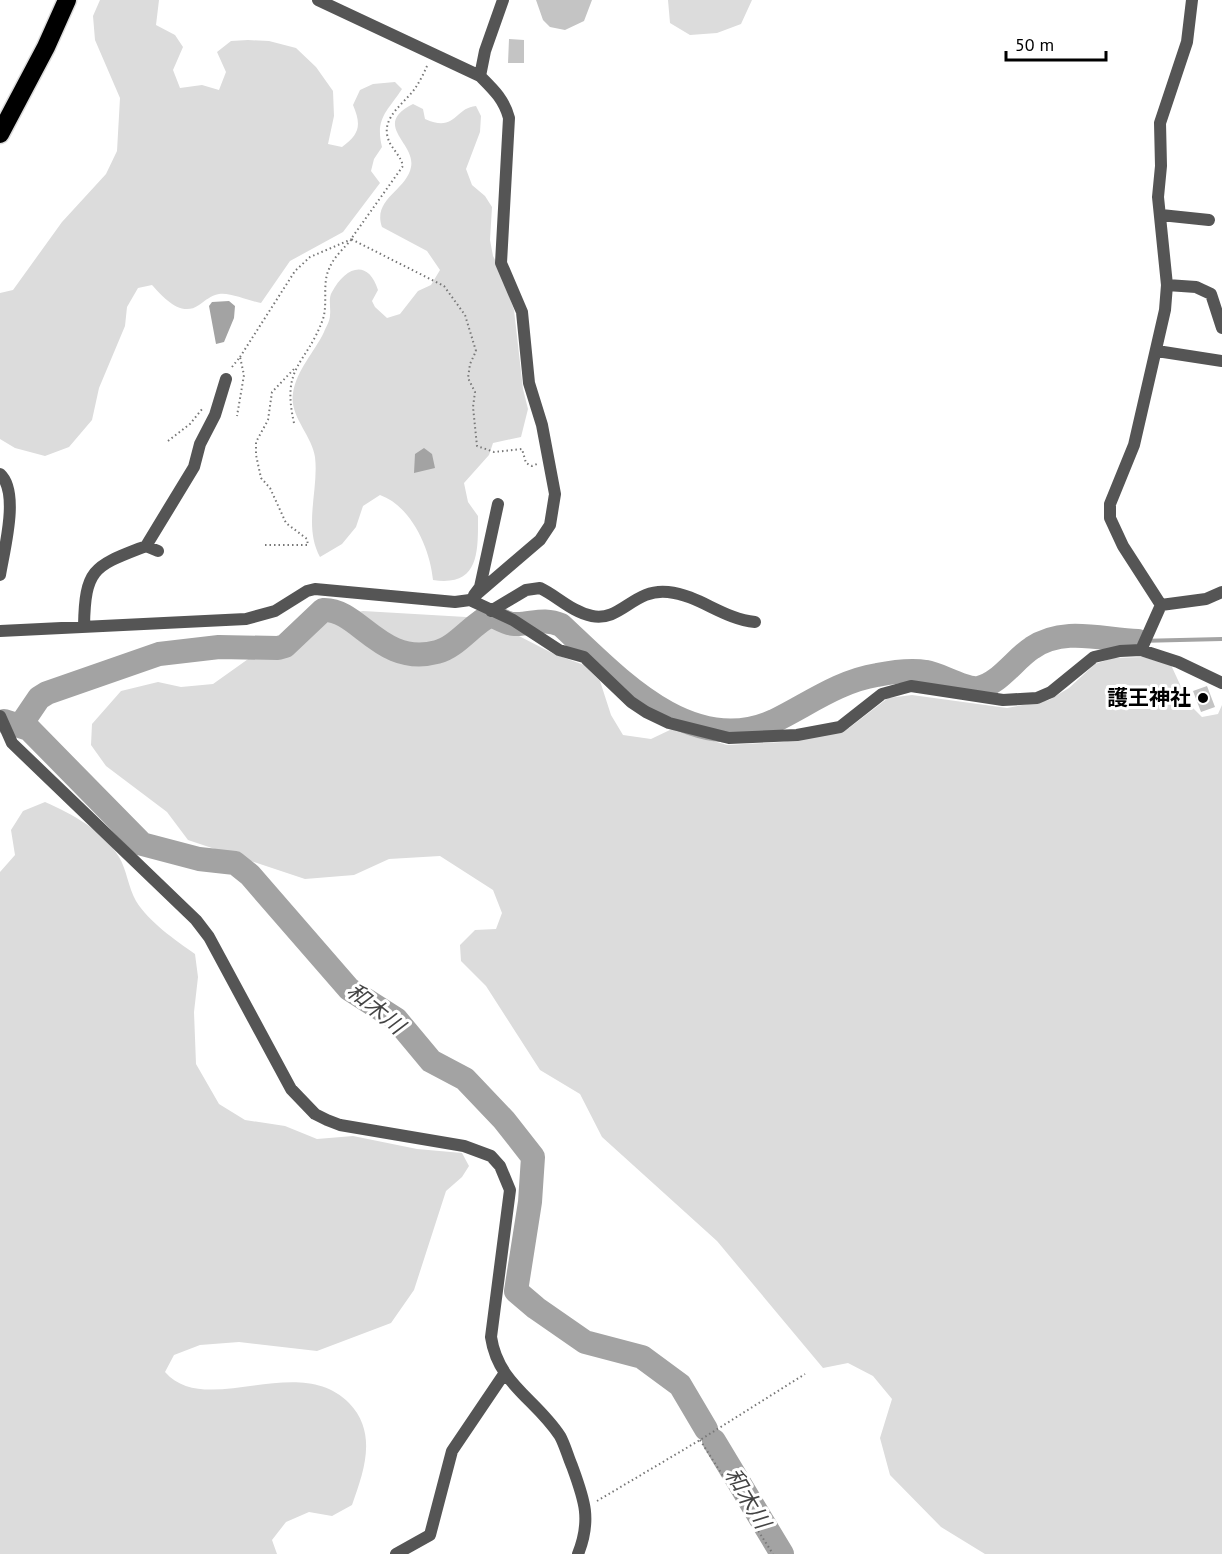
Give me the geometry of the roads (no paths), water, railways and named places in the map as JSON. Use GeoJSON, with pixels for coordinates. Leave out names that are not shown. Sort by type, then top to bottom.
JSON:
{"type":"FeatureCollection","features":[{"type":"Feature","properties":{"kind":"highway"},"geometry":{"type":"LineString","coordinates":[[0,134],[46,47],[67,0]]}},
{"type":"Feature","properties":{"kind":"street"},"geometry":{"type":"LineString","coordinates":[[0,631],[246,619],[274,611],[315,589],[455,602],[470,600],[540,540],[550,525],[555,494],[551,461],[529,383],[522,312],[501,263],[508,118],[500,96],[480,76],[433,56],[318,0]]}},
{"type":"Feature","properties":{"kind":"street"},"geometry":{"type":"LineString","coordinates":[[480,76],[485,51],[503,0]]}},
{"type":"Feature","properties":{"kind":"street"},"geometry":{"type":"LineString","coordinates":[[1161,605],[1123,546],[1110,518],[1110,504],[1134,445],[1165,310],[1167,285],[1158,197],[1160,123],[1187,42],[1192,0]]}},
{"type":"Feature","properties":{"kind":"street"},"geometry":{"type":"LineString","coordinates":[[1161,215],[1209,220]]}},
{"type":"Feature","properties":{"kind":"street"},"geometry":{"type":"LineString","coordinates":[[1167,285],[1196,287],[1211,294],[1222,328]]}},
{"type":"Feature","properties":{"kind":"street"},"geometry":{"type":"LineString","coordinates":[[1157,351],[1222,361]]}},
{"type":"Feature","properties":{"kind":"street"},"geometry":{"type":"LineString","coordinates":[[84,626],[84,603],[93,574],[101,564],[146,546],[194,467],[200,444],[215,415],[226,379]]}},
{"type":"Feature","properties":{"kind":"street"},"geometry":{"type":"LineString","coordinates":[[0,474],[5,479],[11,500],[0,575]]}},
{"type":"Feature","properties":{"kind":"street"},"geometry":{"type":"LineString","coordinates":[[470,600],[480,587],[498,504]]}},
{"type":"Feature","properties":{"kind":"street"},"geometry":{"type":"LineString","coordinates":[[146,546],[158,551]]}},
{"type":"Feature","properties":{"kind":"street"},"geometry":{"type":"LineString","coordinates":[[492,611],[526,590],[540,588],[570,608],[591,616],[604,617],[619,611],[643,594],[656,591],[671,592],[739,620],[755,622]]}},
{"type":"Feature","properties":{"kind":"street"},"geometry":{"type":"LineString","coordinates":[[1161,605],[1206,599],[1222,592]]}},
{"type":"Feature","properties":{"kind":"street"},"geometry":{"type":"LineString","coordinates":[[470,600],[513,620],[559,650],[584,657],[631,702],[646,712],[669,723],[729,738],[797,735],[840,727],[882,694],[911,686],[995,699],[1037,698],[1051,692],[1094,657],[1143,644],[1222,683]]}},
{"type":"Feature","properties":{"kind":"street"},"geometry":{"type":"LineString","coordinates":[[1143,644],[1161,605]]}},
{"type":"Feature","properties":{"kind":"street"},"geometry":{"type":"LineString","coordinates":[[0,716],[4,729],[12,742],[196,920],[209,937],[291,1089],[302,1103],[315,1114],[340,1125],[464,1146],[491,1156],[500,1166],[510,1190],[491,1337],[494,1356],[504,1374],[560,1437],[586,1506],[585,1530],[578,1554]]}},
{"type":"Feature","properties":{"kind":"street"},"geometry":{"type":"LineString","coordinates":[[396,1554],[430,1535],[452,1451],[504,1374]]}},
{"type":"Feature","properties":{"kind":"waterway"},"geometry":{"type":"LineString","coordinates":[[20,726],[39,698],[47,693],[159,654],[219,647],[278,648],[285,646],[323,610],[336,612],[348,618],[385,645],[417,654],[444,649],[491,615],[511,624],[543,621],[555,623],[561,625],[630,688],[684,721],[713,729],[743,730],[774,721],[850,682],[889,673],[926,672],[966,687],[978,688],[999,677],[1032,648],[1057,637],[1084,636],[1138,641]]}},
{"type":"Feature","properties":{"kind":"waterway"},"geometry":{"type":"LineString","coordinates":[[1138,641],[1222,639]]}},
{"type":"Feature","properties":{"kind":"waterway","name":"和木川"},"geometry":{"type":"LineString","coordinates":[[4,721],[29,729],[142,844],[199,859],[235,863],[250,875],[349,989],[396,1019],[431,1061],[465,1079],[504,1120],[533,1157],[530,1202],[516,1291],[585,1342],[642,1357],[680,1385],[706,1429]]}},
{"type":"Feature","properties":{"kind":"waterway","name":"和木川"},"geometry":{"type":"LineString","coordinates":[[714,1441],[782,1554]]}},
{"type":"Feature","properties":{"kind":"place","name":"護王神社"},"geometry":{"type":"Point","coordinates":[1203,698]}}]}
